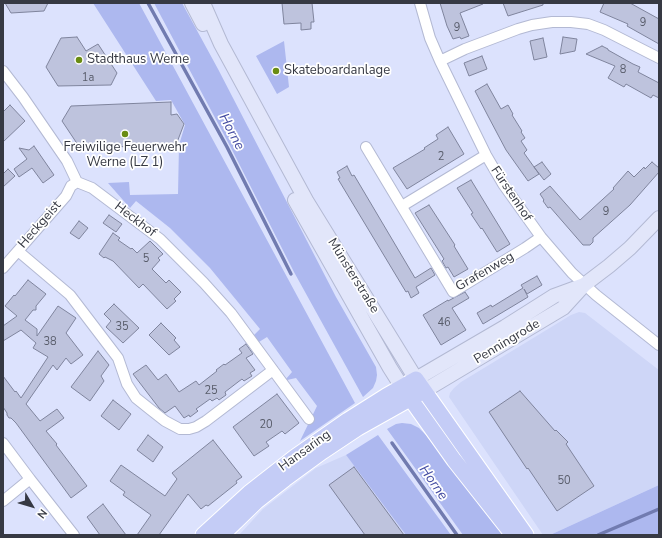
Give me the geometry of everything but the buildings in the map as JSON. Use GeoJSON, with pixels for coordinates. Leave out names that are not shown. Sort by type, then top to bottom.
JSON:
{"type":"FeatureCollection","features":[{"type":"Feature","properties":{"kind":"main road","name":"Münsterstraße"},"geometry":{"type":"LineString","coordinates":[[192,3],[296,202],[392,371],[454,460],[513,535]]}},
{"type":"Feature","properties":{"kind":"main road","name":"Münsterstraße"},"geometry":{"type":"LineString","coordinates":[[203,3],[221,44],[307,202],[420,385],[526,535]]}},
{"type":"Feature","properties":{"kind":"main road","name":"Penningrode"},"geometry":{"type":"LineString","coordinates":[[420,385],[563,308],[584,285],[630,248],[659,218]]}},
{"type":"Feature","properties":{"kind":"main road","name":"Hansaring"},"geometry":{"type":"LineString","coordinates":[[203,535],[295,457],[348,420],[402,387],[420,385]]}},
{"type":"Feature","properties":{"kind":"main road","name":"Hansaring"},"geometry":{"type":"LineString","coordinates":[[222,535],[257,501],[285,479],[358,428],[411,399],[420,385]]}},
{"type":"Feature","properties":{"kind":"street","name":"Fürstenhof"},"geometry":{"type":"LineString","coordinates":[[420,3],[430,38],[440,61],[486,155],[503,184],[541,237],[584,285],[618,314],[659,345]]}},
{"type":"Feature","properties":{"kind":"street"},"geometry":{"type":"LineString","coordinates":[[440,61],[465,49],[532,24],[552,22],[588,24],[604,30],[659,58]]}},
{"type":"Feature","properties":{"kind":"street"},"geometry":{"type":"LineString","coordinates":[[3,71],[68,161],[77,182]]}},
{"type":"Feature","properties":{"kind":"street","name":"Grafenweg"},"geometry":{"type":"LineString","coordinates":[[366,147],[453,292],[541,237]]}},
{"type":"Feature","properties":{"kind":"street"},"geometry":{"type":"LineString","coordinates":[[402,206],[486,155]]}},
{"type":"Feature","properties":{"kind":"street","name":"Heckgeist"},"geometry":{"type":"LineString","coordinates":[[3,268],[66,196],[71,186],[77,182]]}},
{"type":"Feature","properties":{"kind":"street","name":"Heckhof"},"geometry":{"type":"LineString","coordinates":[[77,182],[92,188],[160,239],[204,283],[231,313],[309,419]]}},
{"type":"Feature","properties":{"kind":"street"},"geometry":{"type":"LineString","coordinates":[[18,251],[70,295],[118,358],[127,384],[136,398],[165,421],[180,429],[196,427],[206,421],[273,370]]}},
{"type":"Feature","properties":{"kind":"street"},"geometry":{"type":"LineString","coordinates":[[3,443],[74,535]]}},
{"type":"Feature","properties":{"kind":"street"},"geometry":{"type":"LineString","coordinates":[[3,500],[30,479]]}},
{"type":"Feature","properties":{"kind":"shaded area"},"geometry":{"type":"Polygon","coordinates":[[[93,3],[139,3],[355,403],[300,441],[317,406],[296,378],[286,379],[292,372],[267,337],[259,342],[254,335],[260,329],[210,268],[170,228],[136,201],[130,208],[108,183],[129,182],[130,195],[178,194],[179,145],[185,125],[171,100],[156,101],[93,3]]]}},
{"type":"Feature","properties":{"kind":"shaded area"},"geometry":{"type":"Polygon","coordinates":[[[154,3],[182,3],[218,69],[336,297],[376,367],[377,375],[373,388],[363,397],[294,272],[230,146],[154,3]]]}},
{"type":"Feature","properties":{"kind":"shaded area","name":"Skateboardanlage"},"geometry":{"type":"Polygon","coordinates":[[[284,41],[289,87],[277,94],[256,56],[284,41]]]}},
{"type":"Feature","properties":{"kind":"shaded area"},"geometry":{"type":"Polygon","coordinates":[[[579,312],[585,313],[659,370],[659,485],[550,535],[543,535],[449,397],[454,388],[461,382],[571,315],[579,312]]]}},
{"type":"Feature","properties":{"kind":"shaded area"},"geometry":{"type":"Polygon","coordinates":[[[396,424],[411,424],[419,428],[426,435],[503,535],[463,535],[387,429],[396,424]]]}},
{"type":"Feature","properties":{"kind":"shaded area"},"geometry":{"type":"Polygon","coordinates":[[[378,435],[451,535],[406,535],[346,455],[378,435]]]}},
{"type":"Feature","properties":{"kind":"shaded area"},"geometry":{"type":"Polygon","coordinates":[[[346,455],[406,535],[239,535],[263,509],[316,468],[346,455]]]}},
{"type":"Feature","properties":{"kind":"shaded area"},"geometry":{"type":"Polygon","coordinates":[[[659,485],[659,535],[550,535],[659,485]]]}},
{"type":"Feature","properties":{"kind":"waterway","name":"Horne"},"geometry":{"type":"LineString","coordinates":[[148,3],[227,147],[291,274]]}},
{"type":"Feature","properties":{"kind":"waterway","name":"Horne"},"geometry":{"type":"LineString","coordinates":[[392,443],[457,535]]}},
{"type":"Feature","properties":{"kind":"waterway"},"geometry":{"type":"LineString","coordinates":[[598,535],[659,509]]}},
{"type":"Feature","properties":{"kind":"place","name":"Stadthaus Werne"},"geometry":{"type":"Point","coordinates":[79,60]}},
{"type":"Feature","properties":{"kind":"place","name":"Skateboardanlage"},"geometry":{"type":"Point","coordinates":[276,71]}},
{"type":"Feature","properties":{"kind":"place","name":"Freiwilige Feuerwehr Werne (LZ 1)"},"geometry":{"type":"Point","coordinates":[125,134]}}]}
